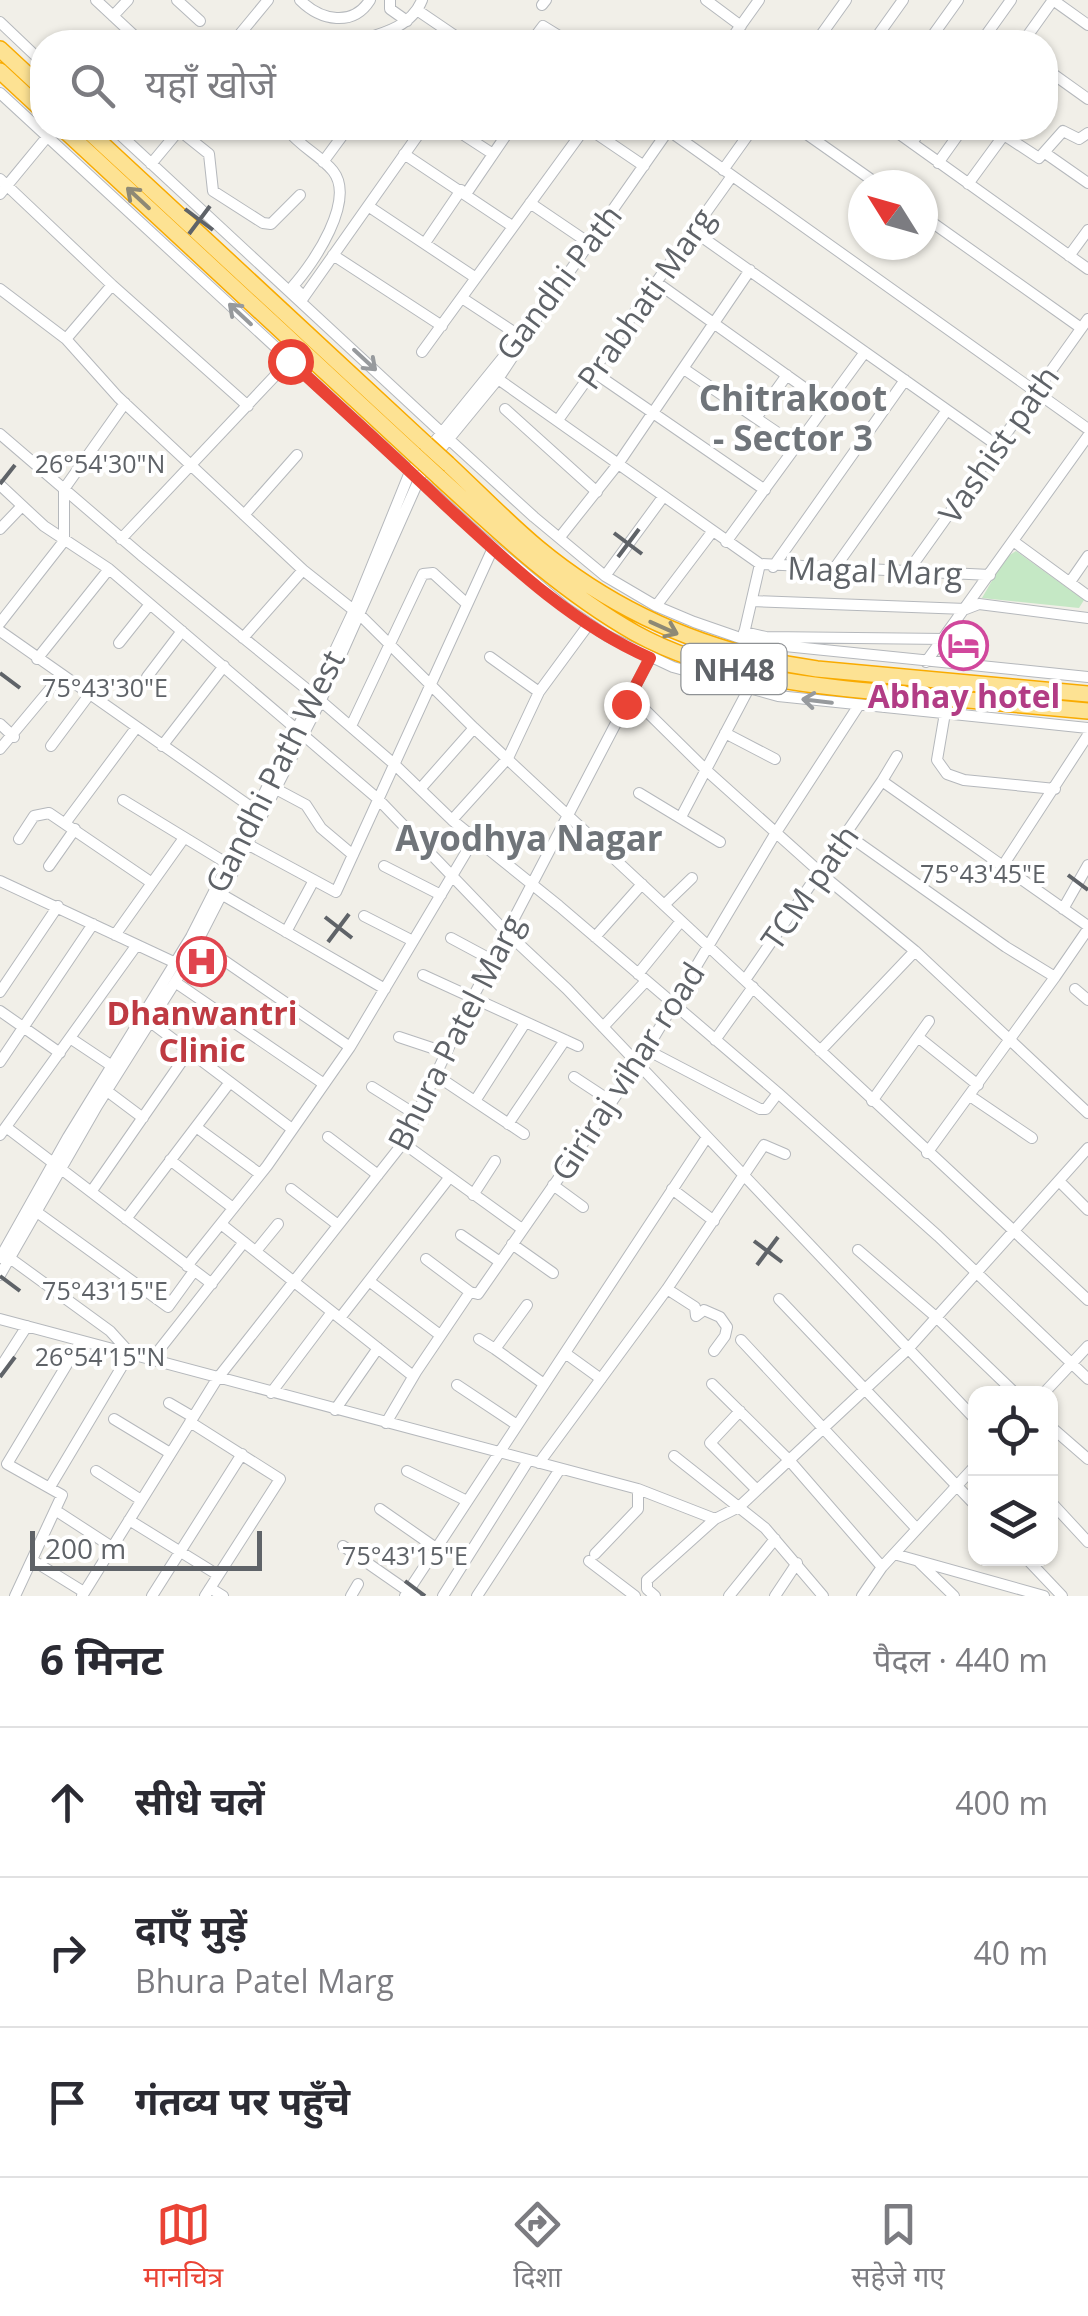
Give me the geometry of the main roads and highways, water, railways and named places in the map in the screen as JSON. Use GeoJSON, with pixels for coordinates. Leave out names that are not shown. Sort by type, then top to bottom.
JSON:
{"type":"FeatureCollection","features":[{"type":"Feature","properties":{"kind":"highway"},"geometry":{"type":"LineString","coordinates":[[0,48],[30,77]]}},
{"type":"Feature","properties":{"kind":"highway"},"geometry":{"type":"LineString","coordinates":[[0,71],[30,99]]}},
{"type":"Feature","properties":{"kind":"highway","name":"NH48"},"geometry":{"type":"LineString","coordinates":[[75,140],[444,471],[545,573],[607,616],[666,648],[752,674],[1088,711]]}},
{"type":"Feature","properties":{"kind":"highway","name":"NH48"},"geometry":{"type":"LineString","coordinates":[[98,140],[420,449]]}},
{"type":"Feature","properties":{"kind":"highway","name":"NH48"},"geometry":{"type":"LineString","coordinates":[[444,471],[585,584],[632,613],[693,640],[778,663],[817,669],[1088,694]]}},
{"type":"Feature","properties":{"kind":"place","name":"Abhay hotel"},"geometry":{"type":"Point","coordinates":[964,645]}},
{"type":"Feature","properties":{"kind":"place","name":"Dhanwantri Clinic"},"geometry":{"type":"Point","coordinates":[202,962]}},
{"type":"Feature","properties":{"kind":"district","name":"Chitrakoot - Sector 3"},"geometry":{"type":"Point","coordinates":[793,417]}},
{"type":"Feature","properties":{"kind":"district","name":"Ayodhya Nagar"},"geometry":{"type":"Point","coordinates":[529,837]}}]}
